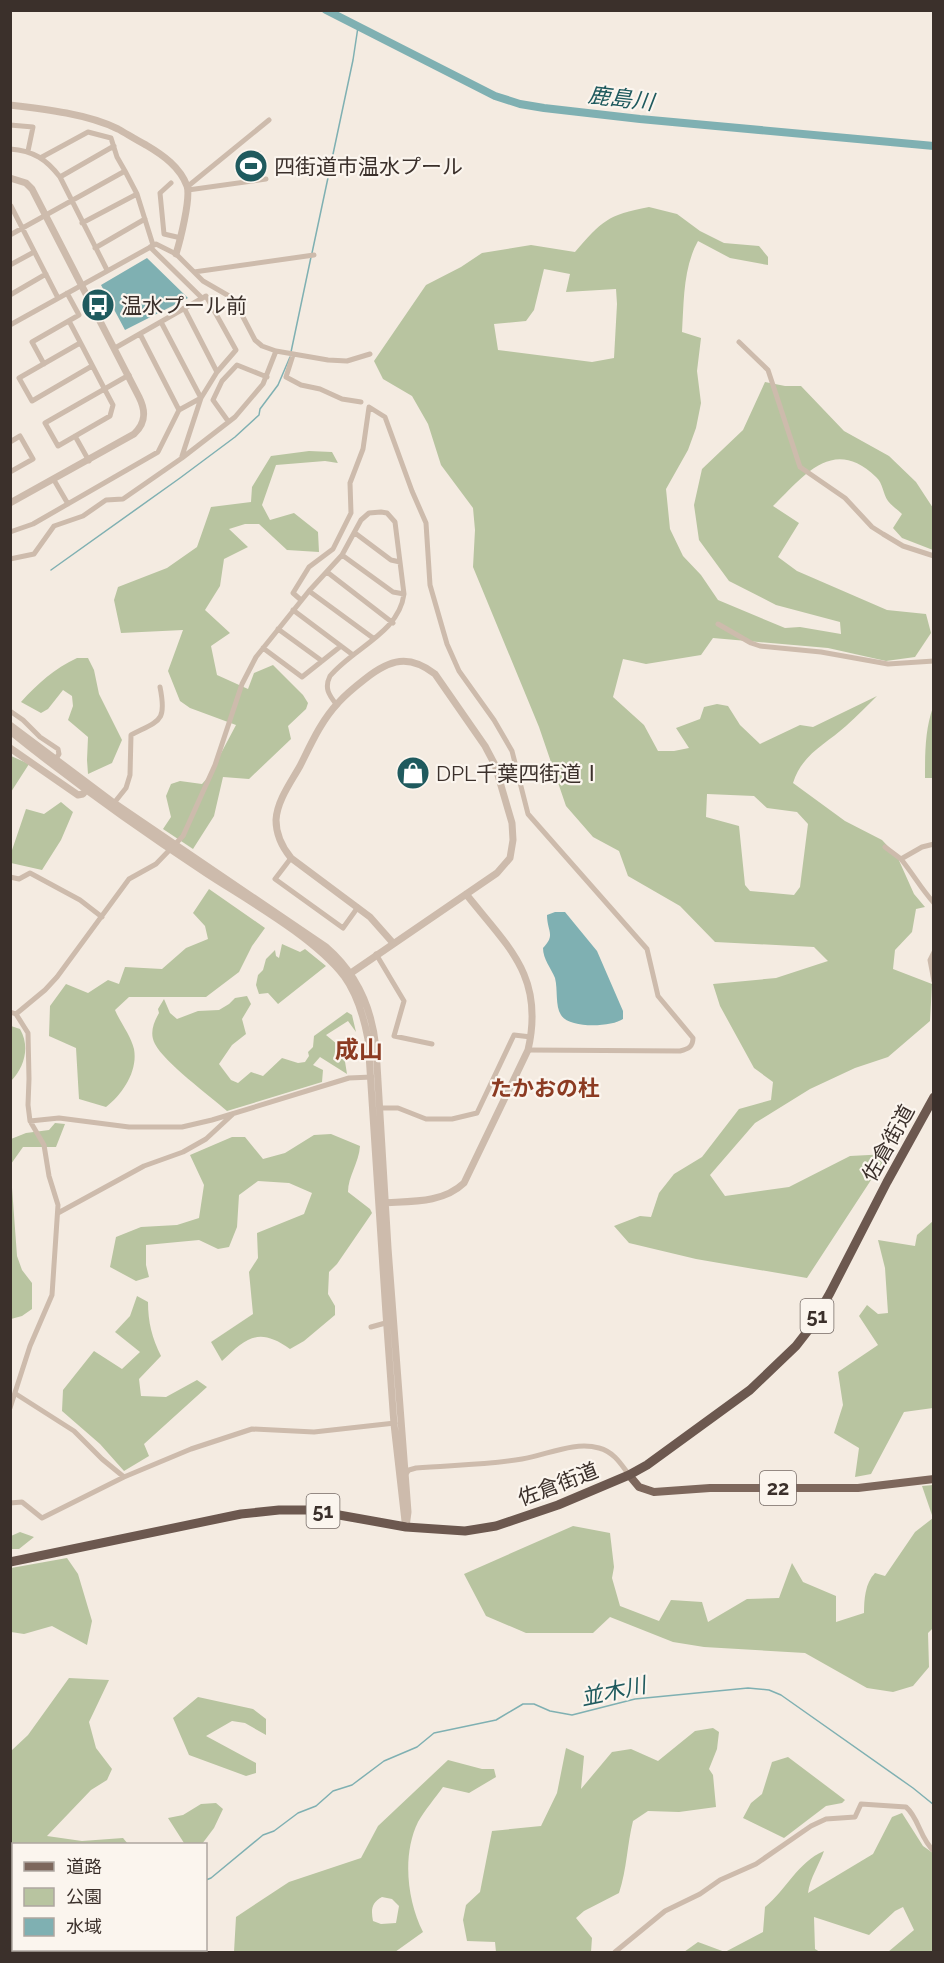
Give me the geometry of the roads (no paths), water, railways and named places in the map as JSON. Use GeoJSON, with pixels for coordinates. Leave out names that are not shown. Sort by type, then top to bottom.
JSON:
{"type":"FeatureCollection","features":[{"type":"Feature","properties":{"kind":"highway","name":"佐倉街道"},"geometry":{"type":"LineString","coordinates":[[10,1562],[254,1511],[311,1510],[406,1527],[457,1531],[486,1528],[558,1505],[629,1475],[662,1456],[750,1390],[796,1346],[810,1328],[830,1293],[933,1097]]}},
{"type":"Feature","properties":{"kind":"main road","name":"22"},"geometry":{"type":"LineString","coordinates":[[629,1475],[639,1487],[654,1492],[710,1488],[852,1488],[933,1479]]}},
{"type":"Feature","properties":{"kind":"street"},"geometry":{"type":"LineString","coordinates":[[10,105],[60,112],[116,128],[161,154],[177,170],[188,188],[181,237],[176,254]]}},
{"type":"Feature","properties":{"kind":"street"},"geometry":{"type":"LineString","coordinates":[[188,188],[269,120]]}},
{"type":"Feature","properties":{"kind":"street"},"geometry":{"type":"LineString","coordinates":[[10,125],[33,127],[28,151]]}},
{"type":"Feature","properties":{"kind":"street"},"geometry":{"type":"LineString","coordinates":[[42,158],[88,132],[111,138],[117,157],[146,219],[151,246],[202,298]]}},
{"type":"Feature","properties":{"kind":"street"},"geometry":{"type":"LineString","coordinates":[[60,177],[114,146]]}},
{"type":"Feature","properties":{"kind":"street"},"geometry":{"type":"LineString","coordinates":[[10,149],[28,151],[42,158],[60,177],[107,270]]}},
{"type":"Feature","properties":{"kind":"street"},"geometry":{"type":"LineString","coordinates":[[10,235],[125,171]]}},
{"type":"Feature","properties":{"kind":"street"},"geometry":{"type":"LineString","coordinates":[[10,178],[27,183],[32,189],[129,375],[143,405],[144,413],[140,429],[120,443],[10,503]]}},
{"type":"Feature","properties":{"kind":"street"},"geometry":{"type":"LineString","coordinates":[[188,188],[266,179]]}},
{"type":"Feature","properties":{"kind":"street"},"geometry":{"type":"LineString","coordinates":[[171,183],[160,193],[164,234],[181,237]]}},
{"type":"Feature","properties":{"kind":"street"},"geometry":{"type":"LineString","coordinates":[[82,223],[136,194]]}},
{"type":"Feature","properties":{"kind":"street"},"geometry":{"type":"LineString","coordinates":[[10,206],[58,298]]}},
{"type":"Feature","properties":{"kind":"street"},"geometry":{"type":"LineString","coordinates":[[95,248],[146,219]]}},
{"type":"Feature","properties":{"kind":"street"},"geometry":{"type":"LineString","coordinates":[[10,325],[156,244],[176,254],[203,281],[229,296],[255,340],[262,346],[293,355],[337,361],[357,359],[370,354]]}},
{"type":"Feature","properties":{"kind":"street"},"geometry":{"type":"LineString","coordinates":[[10,265],[34,252]]}},
{"type":"Feature","properties":{"kind":"street"},"geometry":{"type":"LineString","coordinates":[[194,272],[314,255]]}},
{"type":"Feature","properties":{"kind":"street"},"geometry":{"type":"LineString","coordinates":[[10,295],[46,274]]}},
{"type":"Feature","properties":{"kind":"street"},"geometry":{"type":"LineString","coordinates":[[44,364],[32,342],[79,315],[67,293]]}},
{"type":"Feature","properties":{"kind":"street"},"geometry":{"type":"LineString","coordinates":[[115,348],[206,296],[236,350],[217,372],[201,398],[182,458]]}},
{"type":"Feature","properties":{"kind":"street"},"geometry":{"type":"LineString","coordinates":[[184,308],[217,372]]}},
{"type":"Feature","properties":{"kind":"street"},"geometry":{"type":"LineString","coordinates":[[69,321],[92,366],[105,389],[113,405],[110,416],[58,446],[45,423],[105,389],[129,375]]}},
{"type":"Feature","properties":{"kind":"street"},"geometry":{"type":"LineString","coordinates":[[161,322],[201,398]]}},
{"type":"Feature","properties":{"kind":"street"},"geometry":{"type":"LineString","coordinates":[[140,334],[179,410]]}},
{"type":"Feature","properties":{"kind":"street"},"geometry":{"type":"LineString","coordinates":[[740,342],[768,370],[800,467],[844,498],[872,527],[903,546],[933,556]]}},
{"type":"Feature","properties":{"kind":"street"},"geometry":{"type":"LineString","coordinates":[[80,343],[19,378],[32,401],[92,366]]}},
{"type":"Feature","properties":{"kind":"street"},"geometry":{"type":"LineString","coordinates":[[10,559],[34,554],[54,526],[83,516],[106,500],[123,500],[235,417],[263,384],[276,351]]}},
{"type":"Feature","properties":{"kind":"street"},"geometry":{"type":"LineString","coordinates":[[293,355],[286,377],[301,385],[320,389],[342,399],[360,402]]}},
{"type":"Feature","properties":{"kind":"street"},"geometry":{"type":"LineString","coordinates":[[228,421],[213,400],[222,381],[237,365],[267,377]]}},
{"type":"Feature","properties":{"kind":"street"},"geometry":{"type":"LineString","coordinates":[[10,531],[33,524],[158,452],[179,410],[201,398]]}},
{"type":"Feature","properties":{"kind":"street"},"geometry":{"type":"LineString","coordinates":[[301,600],[293,593],[304,573],[333,549],[351,513],[350,483],[363,449],[369,407],[385,417],[426,523],[430,585],[447,644],[459,671],[494,720],[512,751],[528,814],[648,949],[658,996],[693,1038],[691,1047],[680,1051],[528,1050]]}},
{"type":"Feature","properties":{"kind":"street"},"geometry":{"type":"LineString","coordinates":[[10,442],[20,436],[33,459],[10,472]]}},
{"type":"Feature","properties":{"kind":"street"},"geometry":{"type":"LineString","coordinates":[[75,436],[89,461]]}},
{"type":"Feature","properties":{"kind":"street"},"geometry":{"type":"LineString","coordinates":[[54,480],[68,504]]}},
{"type":"Feature","properties":{"kind":"street"},"geometry":{"type":"LineString","coordinates":[[10,1408],[30,1346],[52,1295],[58,1212],[44,1145],[30,1121],[28,1106],[29,1041],[23,1024],[13,1013],[45,990],[129,879],[156,864],[174,847],[187,829],[215,765],[242,684],[256,657],[301,600],[342,555],[361,520],[369,513],[387,513],[398,528],[404,594],[399,613],[393,622],[334,671],[327,681],[329,696],[336,704]]}},
{"type":"Feature","properties":{"kind":"street"},"geometry":{"type":"LineString","coordinates":[[355,533],[391,560],[400,562]]}},
{"type":"Feature","properties":{"kind":"street"},"geometry":{"type":"LineString","coordinates":[[342,555],[393,592],[404,594]]}},
{"type":"Feature","properties":{"kind":"street"},"geometry":{"type":"LineString","coordinates":[[327,572],[393,622]]}},
{"type":"Feature","properties":{"kind":"street"},"geometry":{"type":"LineString","coordinates":[[309,591],[373,638]]}},
{"type":"Feature","properties":{"kind":"street"},"geometry":{"type":"LineString","coordinates":[[293,610],[353,655]]}},
{"type":"Feature","properties":{"kind":"street"},"geometry":{"type":"LineString","coordinates":[[718,624],[760,646],[821,652],[888,664],[933,661]]}},
{"type":"Feature","properties":{"kind":"street"},"geometry":{"type":"LineString","coordinates":[[278,629],[322,662]]}},
{"type":"Feature","properties":{"kind":"street"},"geometry":{"type":"LineString","coordinates":[[263,648],[302,677],[341,646]]}},
{"type":"Feature","properties":{"kind":"street"},"geometry":{"type":"LineString","coordinates":[[348,975],[497,873],[510,858],[513,849],[512,823],[495,765],[485,746],[435,674],[414,661],[401,661],[379,668],[336,704],[320,727],[277,814],[279,838],[291,858],[358,908],[382,929],[393,943]]}},
{"type":"Feature","properties":{"kind":"street"},"geometry":{"type":"LineString","coordinates":[[114,803],[126,788],[130,775],[131,735],[161,719],[163,703],[160,687]]}},
{"type":"Feature","properties":{"kind":"street"},"geometry":{"type":"LineString","coordinates":[[10,711],[23,720],[40,738],[58,749],[59,754],[55,760]]}},
{"type":"Feature","properties":{"kind":"street"},"geometry":{"type":"LineString","coordinates":[[11,727],[86,790],[174,847]]}},
{"type":"Feature","properties":{"kind":"street"},"geometry":{"type":"LineString","coordinates":[[11,727],[323,954],[348,975],[369,1011],[375,1034],[377,1070],[386,1323],[394,1424],[406,1527]]}},
{"type":"Feature","properties":{"kind":"street"},"geometry":{"type":"LineString","coordinates":[[10,748],[78,795],[83,794],[86,790]]}},
{"type":"Feature","properties":{"kind":"street"},"geometry":{"type":"LineString","coordinates":[[901,859],[922,847],[933,844]]}},
{"type":"Feature","properties":{"kind":"street"},"geometry":{"type":"LineString","coordinates":[[885,847],[901,859],[933,903]]}},
{"type":"Feature","properties":{"kind":"street"},"geometry":{"type":"LineString","coordinates":[[291,858],[275,879],[343,928],[358,908]]}},
{"type":"Feature","properties":{"kind":"street"},"geometry":{"type":"LineString","coordinates":[[10,877],[19,879],[30,873],[80,900],[102,917]]}},
{"type":"Feature","properties":{"kind":"street"},"geometry":{"type":"LineString","coordinates":[[382,1203],[436,1199],[456,1191],[464,1183],[528,1050],[533,1011],[526,976],[513,954],[466,894]]}},
{"type":"Feature","properties":{"kind":"street"},"geometry":{"type":"LineString","coordinates":[[933,952],[930,960],[933,981]]}},
{"type":"Feature","properties":{"kind":"street"},"geometry":{"type":"LineString","coordinates":[[376,954],[404,1001],[394,1036],[432,1044]]}},
{"type":"Feature","properties":{"kind":"street"},"geometry":{"type":"LineString","coordinates":[[348,975],[366,1026],[401,1412],[408,1512],[406,1527]]}},
{"type":"Feature","properties":{"kind":"street"},"geometry":{"type":"LineString","coordinates":[[379,1108],[398,1108],[426,1119],[452,1119],[477,1113],[514,1035],[531,1037]]}},
{"type":"Feature","properties":{"kind":"street"},"geometry":{"type":"LineString","coordinates":[[30,1121],[59,1118],[129,1127],[182,1127],[349,1078],[375,1076],[377,1070]]}},
{"type":"Feature","properties":{"kind":"street"},"geometry":{"type":"LineString","coordinates":[[58,1212],[144,1166],[183,1152],[207,1139],[234,1113]]}},
{"type":"Feature","properties":{"kind":"street"},"geometry":{"type":"LineString","coordinates":[[371,1327],[386,1323],[393,1313]]}},
{"type":"Feature","properties":{"kind":"street"},"geometry":{"type":"LineString","coordinates":[[16,1394],[74,1431],[124,1477]]}},
{"type":"Feature","properties":{"kind":"street"},"geometry":{"type":"LineString","coordinates":[[10,1503],[22,1503],[42,1518],[124,1477],[190,1449],[252,1429],[314,1432],[394,1424],[398,1421],[401,1412]]}},
{"type":"Feature","properties":{"kind":"street"},"geometry":{"type":"LineString","coordinates":[[405,1475],[409,1470],[416,1468],[523,1459],[567,1448],[587,1446],[601,1448],[611,1453],[629,1475]]}},
{"type":"Feature","properties":{"kind":"street"},"geometry":{"type":"LineString","coordinates":[[404,1460],[410,1467],[416,1468]]}},
{"type":"Feature","properties":{"kind":"street"},"geometry":{"type":"LineString","coordinates":[[615,1953],[671,1907],[700,1894],[720,1880],[756,1864],[816,1822],[855,1817],[861,1804],[906,1807],[920,1827],[925,1843],[933,1851]]}},
{"type":"Feature","properties":{"kind":"water"},"geometry":{"type":"Polygon","coordinates":[[[147,258],[188,298],[125,330],[101,285],[147,258]]]}},
{"type":"Feature","properties":{"kind":"water"},"geometry":{"type":"Polygon","coordinates":[[[565,912],[597,951],[623,1011],[623,1019],[610,1024],[581,1025],[566,1020],[561,1015],[555,978],[543,952],[550,936],[547,915],[565,912]]]}},
{"type":"Feature","properties":{"kind":"waterway","name":"鹿島川"},"geometry":{"type":"LineString","coordinates":[[326,10],[495,96],[520,104],[640,119],[934,146]]}},
{"type":"Feature","properties":{"kind":"waterway"},"geometry":{"type":"LineString","coordinates":[[312,253],[358,27]]}},
{"type":"Feature","properties":{"kind":"waterway"},"geometry":{"type":"LineString","coordinates":[[291,352],[311,257]]}},
{"type":"Feature","properties":{"kind":"waterway"},"geometry":{"type":"LineString","coordinates":[[51,570],[235,437],[259,415],[260,409],[278,385],[290,357]]}},
{"type":"Feature","properties":{"kind":"waterway","name":"並木川"},"geometry":{"type":"LineString","coordinates":[[207,1880],[263,1835],[274,1831],[298,1813],[316,1806],[333,1791],[352,1785],[384,1761],[417,1747],[434,1733],[496,1720],[523,1704],[534,1704],[550,1711],[572,1715],[635,1699],[748,1688],[769,1690],[781,1695],[934,1805]]}},
{"type":"Feature","properties":{"kind":"place","name":"四街道市温水プール"},"geometry":{"type":"Point","coordinates":[251,166]}},
{"type":"Feature","properties":{"kind":"place","name":"温水プール前"},"geometry":{"type":"Point","coordinates":[98,305]}},
{"type":"Feature","properties":{"kind":"place","name":"DPL千葉四街道Ⅰ"},"geometry":{"type":"Point","coordinates":[413,773]}},
{"type":"Feature","properties":{"kind":"district","name":"成山"},"geometry":{"type":"Point","coordinates":[359,1049]}},
{"type":"Feature","properties":{"kind":"district","name":"たかおの杜"},"geometry":{"type":"Point","coordinates":[545,1088]}}]}
